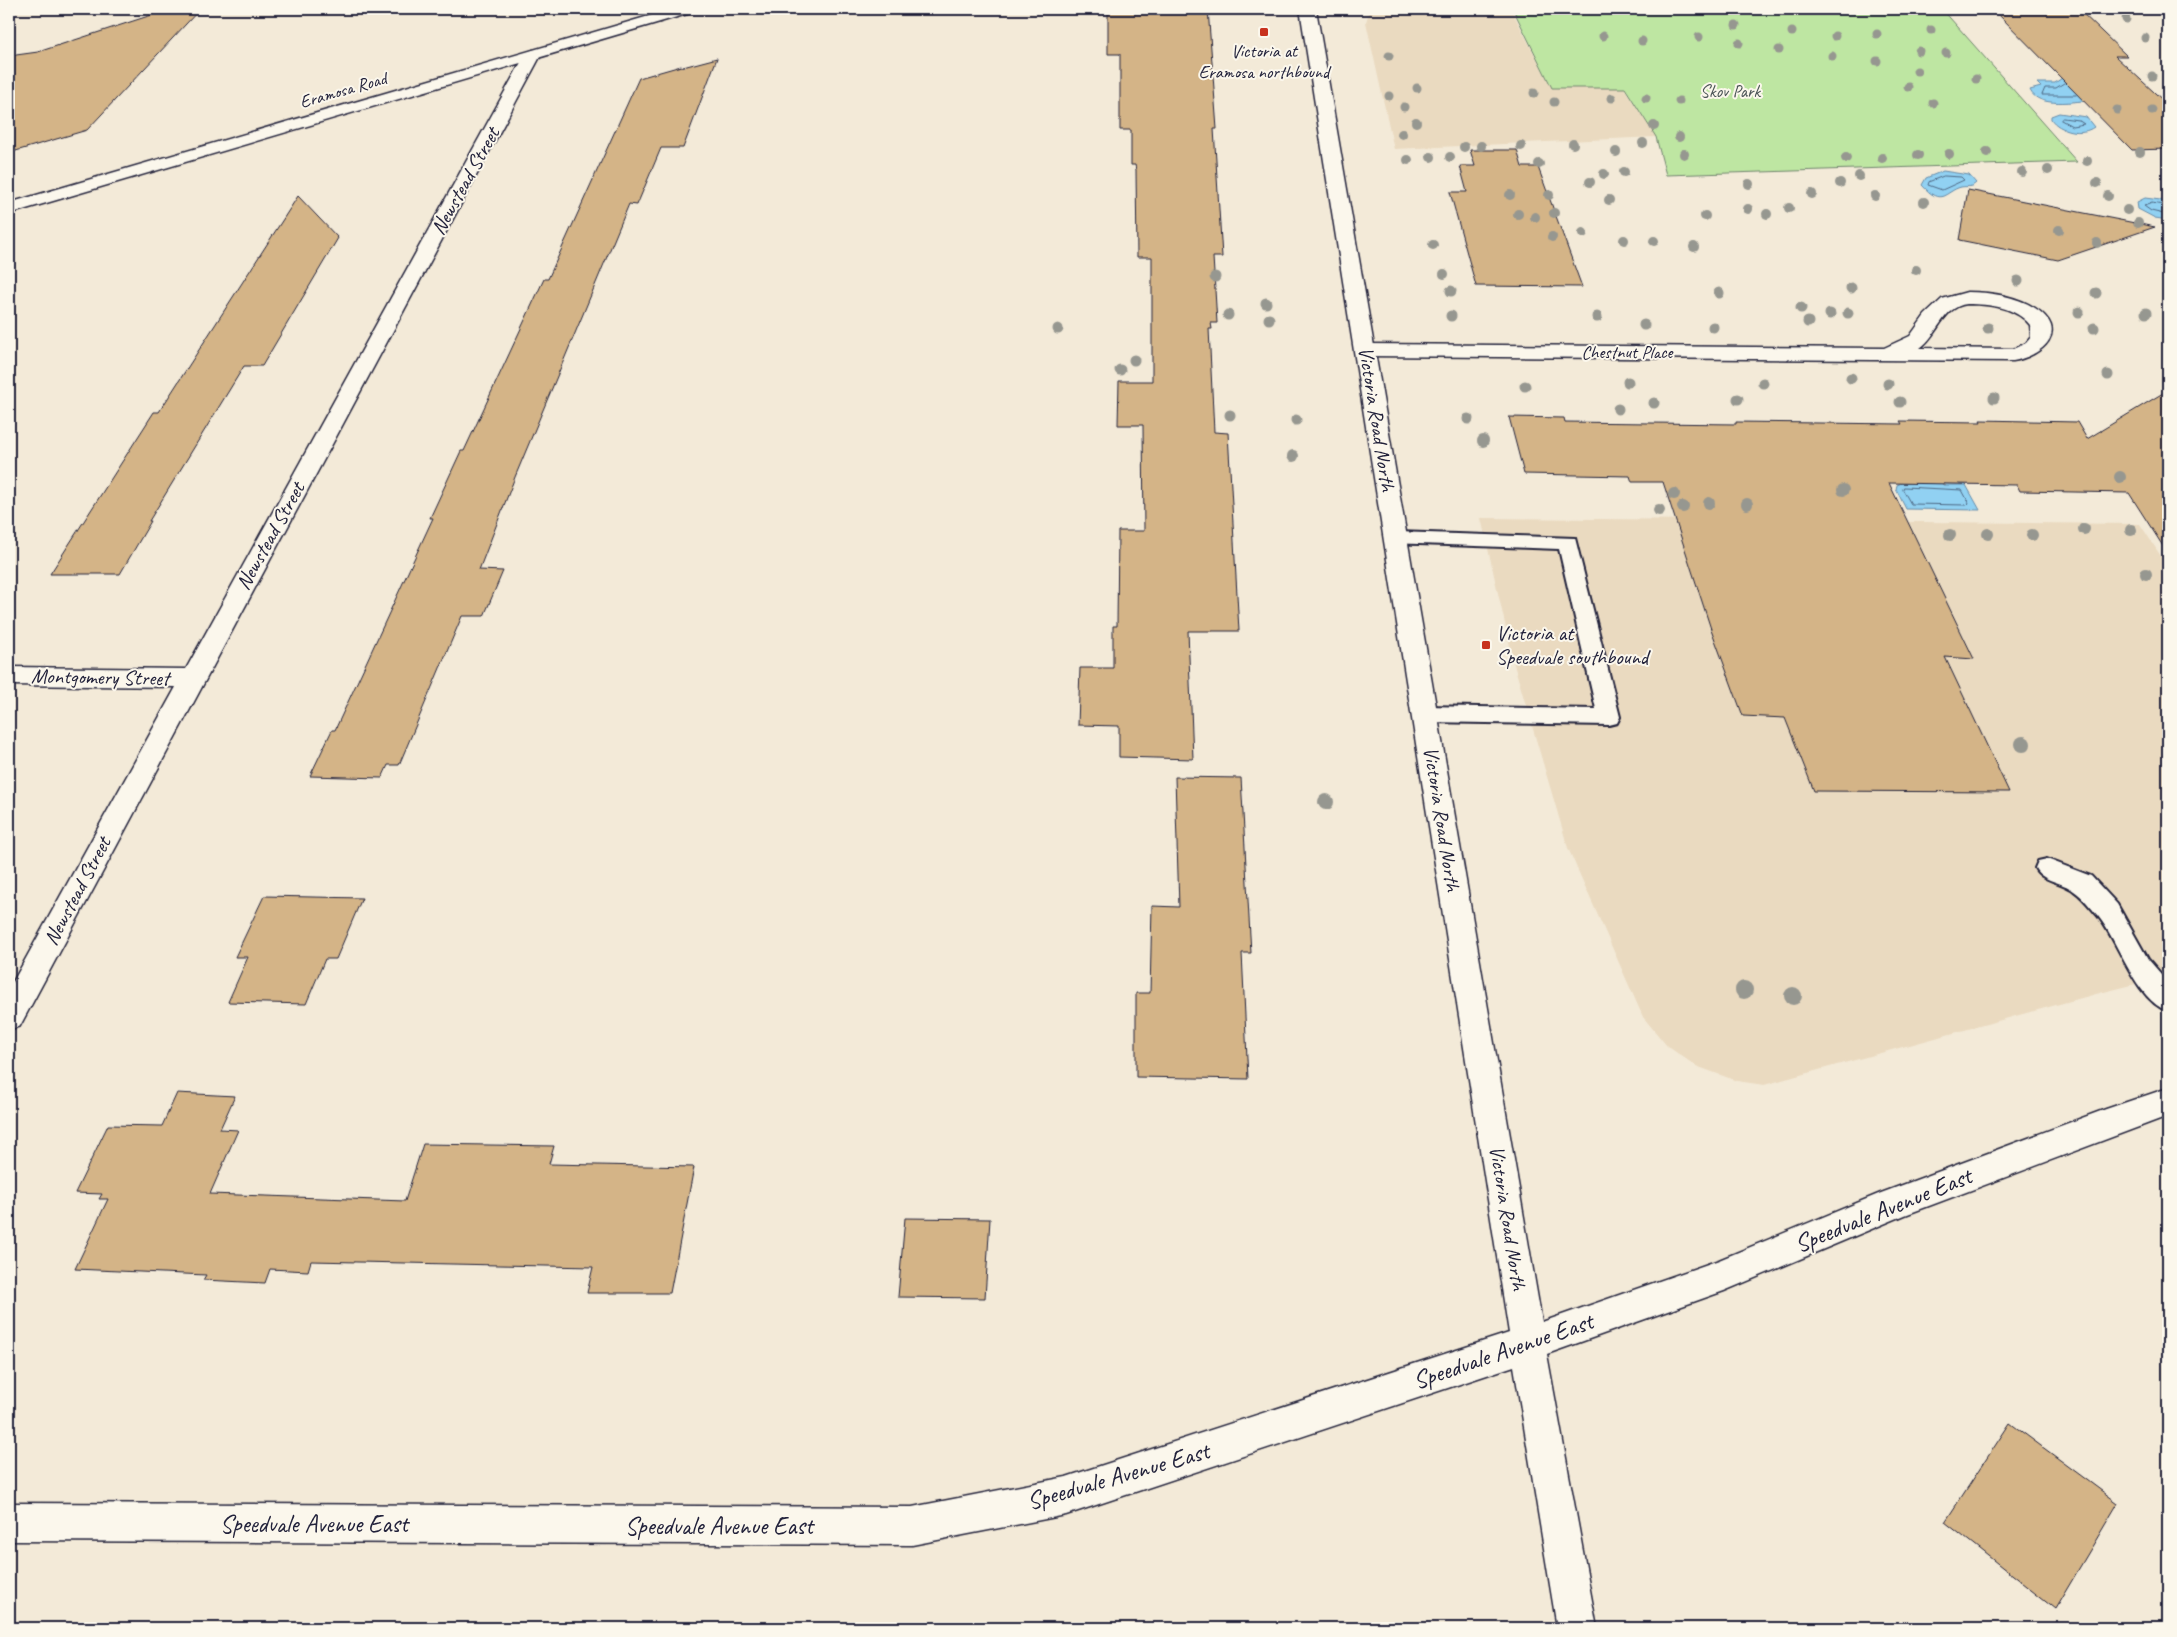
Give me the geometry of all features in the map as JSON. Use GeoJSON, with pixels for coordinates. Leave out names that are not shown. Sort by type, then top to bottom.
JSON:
{"type":"FeatureCollection","features":[{"type":"Feature","properties":{"kind":"main road","name":"Eramosa Road"},"geometry":{"type":"LineString","coordinates":[[9,209],[689,9]]}},
{"type":"Feature","properties":{"kind":"main road","name":"Victoria Road North"},"geometry":{"type":"LineString","coordinates":[[1308,9],[1397,538],[1528,1344],[1577,1628]]}},
{"type":"Feature","properties":{"kind":"main road"},"geometry":{"type":"LineString","coordinates":[[2165,9],[2168,12]]}},
{"type":"Feature","properties":{"kind":"main road","name":"Newstead Street"},"geometry":{"type":"LineString","coordinates":[[9,1017],[533,55]]}},
{"type":"Feature","properties":{"kind":"main road","name":"Chestnut Place"},"geometry":{"type":"LineString","coordinates":[[1366,350],[2021,354],[2036,346],[2043,335],[2041,326],[2035,317],[2022,310],[2003,302],[1978,297],[1959,299],[1948,303],[1926,328],[1920,339],[1889,353]]}},
{"type":"Feature","properties":{"kind":"main road","name":"Montgomery Street"},"geometry":{"type":"LineString","coordinates":[[9,676],[192,678]]}},
{"type":"Feature","properties":{"kind":"main road","name":"Speedvale Avenue East"},"geometry":{"type":"LineString","coordinates":[[9,1522],[912,1526],[1066,1496],[1528,1344],[1724,1275],[1900,1202],[2117,1119],[2168,1102]]}},
{"type":"Feature","properties":{"kind":"lane"},"geometry":{"type":"LineString","coordinates":[[1397,538],[1568,543],[1609,717],[1425,714]]}},
{"type":"Feature","properties":{"kind":"lane"},"geometry":{"type":"LineString","coordinates":[[2047,868],[2082,883],[2108,911],[2139,966],[2168,1000]]}},
{"type":"Feature","properties":{"kind":"shaded area"},"geometry":{"type":"Polygon","coordinates":[[[1370,9],[1511,9],[1552,88],[1624,88],[1656,137],[1394,149],[1366,22],[1370,9]]]}},
{"type":"Feature","properties":{"kind":"shaded area"},"geometry":{"type":"Polygon","coordinates":[[[1481,518],[2140,524],[2168,567],[2168,976],[1764,1085],[1737,1081],[1696,1066],[1667,1046],[1643,1017],[1568,848],[1515,668],[1481,518]]]}},
{"type":"Feature","properties":{"kind":"green space","name":"Skov Park"},"geometry":{"type":"Polygon","coordinates":[[[1513,9],[1942,9],[2077,162],[1666,175],[1656,137],[1625,88],[1552,88],[1513,9]]]}},
{"type":"Feature","properties":{"kind":"water"},"geometry":{"type":"Polygon","coordinates":[[[2062,78],[2093,100],[2049,102],[2034,96],[2030,90],[2041,87],[2037,83],[2055,83],[2062,78]]]}},
{"type":"Feature","properties":{"kind":"water"},"geometry":{"type":"Polygon","coordinates":[[[2059,113],[2086,117],[2094,127],[2077,132],[2059,127],[2051,119],[2051,116],[2059,113]]]}},
{"type":"Feature","properties":{"kind":"water"},"geometry":{"type":"Polygon","coordinates":[[[1943,171],[1969,175],[1976,183],[1971,186],[1961,187],[1943,196],[1934,196],[1922,185],[1926,178],[1943,171]]]}},
{"type":"Feature","properties":{"kind":"water"},"geometry":{"type":"Polygon","coordinates":[[[2145,198],[2168,201],[2168,220],[2155,218],[2138,209],[2137,202],[2145,198]]]}},
{"type":"Feature","properties":{"kind":"water"},"geometry":{"type":"Polygon","coordinates":[[[1904,482],[1942,482],[1943,485],[1966,485],[1980,510],[1906,509],[1896,489],[1897,485],[1904,482]]]}},
{"type":"Feature","properties":{"kind":"building"},"geometry":{"type":"Polygon","coordinates":[[[170,9],[200,9],[87,130],[9,153],[9,56],[38,52],[170,9]]]}},
{"type":"Feature","properties":{"kind":"building"},"geometry":{"type":"Polygon","coordinates":[[[1108,9],[1208,9],[1217,129],[1214,129],[1222,257],[1213,257],[1217,323],[1211,323],[1212,329],[1209,329],[1214,432],[1228,433],[1239,631],[1188,631],[1193,759],[1119,757],[1119,726],[1078,725],[1080,668],[1113,668],[1113,626],[1117,626],[1118,531],[1144,531],[1143,425],[1118,425],[1119,381],[1152,381],[1152,257],[1137,257],[1136,170],[1135,165],[1131,165],[1131,130],[1120,130],[1120,54],[1108,54],[1108,9]]]}},
{"type":"Feature","properties":{"kind":"building"},"geometry":{"type":"Polygon","coordinates":[[[1993,9],[2078,9],[2127,56],[2115,56],[2168,105],[2168,149],[2132,150],[1993,9]]]}},
{"type":"Feature","properties":{"kind":"building"},"geometry":{"type":"Polygon","coordinates":[[[717,58],[683,148],[661,148],[637,205],[629,204],[515,477],[479,570],[503,571],[484,616],[462,616],[399,765],[388,765],[382,778],[310,776],[332,730],[335,730],[433,518],[430,518],[461,451],[464,451],[544,279],[548,279],[639,78],[717,58]]]}},
{"type":"Feature","properties":{"kind":"building"},"geometry":{"type":"Polygon","coordinates":[[[1470,150],[1517,150],[1522,167],[1538,167],[1582,287],[1476,286],[1450,192],[1467,192],[1460,166],[1475,166],[1470,150]]]}},
{"type":"Feature","properties":{"kind":"building"},"geometry":{"type":"Polygon","coordinates":[[[1968,190],[2155,227],[2058,260],[1959,240],[1968,190]]]}},
{"type":"Feature","properties":{"kind":"building"},"geometry":{"type":"Polygon","coordinates":[[[298,196],[338,238],[262,366],[244,366],[149,521],[151,521],[120,574],[50,574],[154,412],[159,412],[298,196]]]}},
{"type":"Feature","properties":{"kind":"building"},"geometry":{"type":"Polygon","coordinates":[[[2168,390],[2168,554],[2129,493],[2020,491],[2017,485],[1889,483],[1974,659],[1945,657],[2009,792],[1814,791],[1785,718],[1743,716],[1711,629],[1663,482],[1632,482],[1630,476],[1524,474],[1509,417],[1564,418],[1565,422],[1736,424],[1736,422],[1902,424],[1900,421],[1981,422],[1980,420],[2077,422],[2087,439],[2168,390]]]}},
{"type":"Feature","properties":{"kind":"building"},"geometry":{"type":"Polygon","coordinates":[[[1175,777],[1241,778],[1251,953],[1242,953],[1248,1079],[1136,1077],[1136,993],[1150,993],[1152,906],[1179,907],[1175,777]]]}},
{"type":"Feature","properties":{"kind":"building"},"geometry":{"type":"Polygon","coordinates":[[[264,896],[362,898],[336,959],[325,959],[306,1004],[228,1002],[248,957],[235,957],[264,896]]]}},
{"type":"Feature","properties":{"kind":"building"},"geometry":{"type":"Polygon","coordinates":[[[177,1093],[235,1096],[220,1129],[238,1130],[210,1194],[405,1201],[423,1144],[554,1146],[549,1164],[694,1167],[670,1293],[587,1293],[593,1267],[311,1261],[308,1271],[270,1269],[265,1283],[203,1280],[206,1275],[75,1269],[108,1199],[99,1199],[102,1194],[75,1193],[108,1125],[162,1126],[177,1093]]]}},
{"type":"Feature","properties":{"kind":"building"},"geometry":{"type":"Polygon","coordinates":[[[905,1218],[990,1219],[985,1298],[898,1297],[905,1218]]]}},
{"type":"Feature","properties":{"kind":"building"},"geometry":{"type":"Polygon","coordinates":[[[2010,1423],[2118,1503],[2055,1609],[1945,1522],[2010,1423]]]}},
{"type":"Feature","properties":{"kind":"place","name":"Victoria at Eramosa northbound"},"geometry":{"type":"Point","coordinates":[1264,32]}},
{"type":"Feature","properties":{"kind":"place","name":"Victoria at Speedvale southbound"},"geometry":{"type":"Point","coordinates":[1486,645]}}]}
